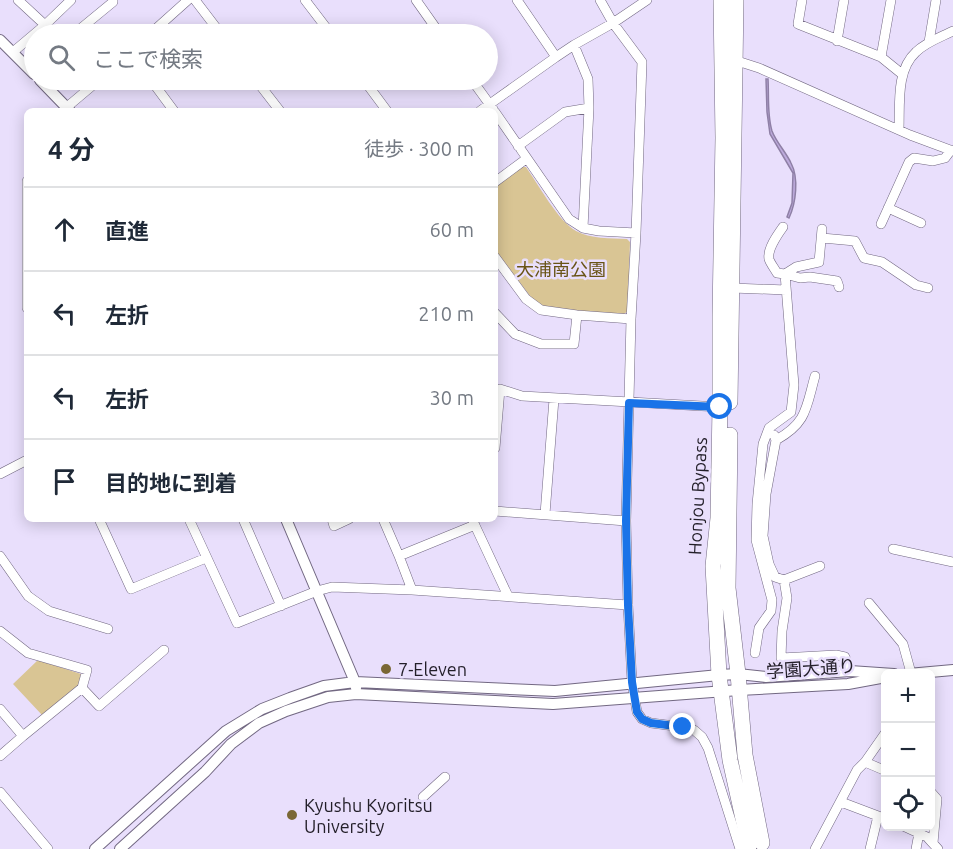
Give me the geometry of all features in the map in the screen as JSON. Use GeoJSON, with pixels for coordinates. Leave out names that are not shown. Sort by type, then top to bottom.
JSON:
{"type":"FeatureCollection","features":[{"type":"Feature","properties":{"kind":"highway","name":"Honjou Bypass"},"geometry":{"type":"LineString","coordinates":[[721,0],[729,59],[732,288],[728,588],[739,682],[750,846]]}},
{"type":"Feature","properties":{"kind":"highway","name":"Honjou Bypass"},"geometry":{"type":"LineString","coordinates":[[735,0],[723,138],[718,518],[713,566],[721,692],[730,760],[750,846]]}},
{"type":"Feature","properties":{"kind":"street"},"geometry":{"type":"LineString","coordinates":[[18,0],[38,24]]}},
{"type":"Feature","properties":{"kind":"street"},"geometry":{"type":"LineString","coordinates":[[49,24],[71,0]]}},
{"type":"Feature","properties":{"kind":"street"},"geometry":{"type":"LineString","coordinates":[[86,24],[113,0]]}},
{"type":"Feature","properties":{"kind":"street"},"geometry":{"type":"LineString","coordinates":[[161,24],[188,0]]}},
{"type":"Feature","properties":{"kind":"street"},"geometry":{"type":"LineString","coordinates":[[195,0],[213,24]]}},
{"type":"Feature","properties":{"kind":"street"},"geometry":{"type":"LineString","coordinates":[[305,0],[323,24]]}},
{"type":"Feature","properties":{"kind":"street"},"geometry":{"type":"LineString","coordinates":[[416,0],[433,24]]}},
{"type":"Feature","properties":{"kind":"street"},"geometry":{"type":"LineString","coordinates":[[517,0],[556,57]]}},
{"type":"Feature","properties":{"kind":"street"},"geometry":{"type":"LineString","coordinates":[[600,0],[613,24],[642,62],[631,319],[626,521],[632,682],[637,712],[642,719],[651,723],[694,730],[702,737],[750,846]]}},
{"type":"Feature","properties":{"kind":"street"},"geometry":{"type":"LineString","coordinates":[[494,108],[556,57],[613,24],[646,0]]}},
{"type":"Feature","properties":{"kind":"street"},"geometry":{"type":"LineString","coordinates":[[802,0],[798,24],[881,57],[902,74]]}},
{"type":"Feature","properties":{"kind":"street"},"geometry":{"type":"LineString","coordinates":[[837,41],[844,0]]}},
{"type":"Feature","properties":{"kind":"street"},"geometry":{"type":"LineString","coordinates":[[881,57],[891,0]]}},
{"type":"Feature","properties":{"kind":"street"},"geometry":{"type":"LineString","coordinates":[[929,42],[936,0]]}},
{"type":"Feature","properties":{"kind":"street"},"geometry":{"type":"LineString","coordinates":[[899,129],[902,74],[908,61],[916,51],[929,42],[953,31]]}},
{"type":"Feature","properties":{"kind":"street"},"geometry":{"type":"LineString","coordinates":[[0,40],[24,64]]}},
{"type":"Feature","properties":{"kind":"street"},"geometry":{"type":"LineString","coordinates":[[13,52],[24,44]]}},
{"type":"Feature","properties":{"kind":"street"},"geometry":{"type":"LineString","coordinates":[[574,45],[588,79],[589,108],[583,228]]}},
{"type":"Feature","properties":{"kind":"street"},"geometry":{"type":"LineString","coordinates":[[729,59],[759,68],[952,151],[945,158],[933,161],[914,158],[909,162],[881,224]]}},
{"type":"Feature","properties":{"kind":"street"},"geometry":{"type":"LineString","coordinates":[[50,90],[67,108]]}},
{"type":"Feature","properties":{"kind":"street"},"geometry":{"type":"LineString","coordinates":[[69,108],[88,90]]}},
{"type":"Feature","properties":{"kind":"street"},"geometry":{"type":"LineString","coordinates":[[158,90],[172,108]]}},
{"type":"Feature","properties":{"kind":"street"},"geometry":{"type":"LineString","coordinates":[[264,90],[278,108]]}},
{"type":"Feature","properties":{"kind":"street"},"geometry":{"type":"LineString","coordinates":[[371,90],[385,108]]}},
{"type":"Feature","properties":{"kind":"street"},"geometry":{"type":"LineString","coordinates":[[479,90],[492,108]]}},
{"type":"Feature","properties":{"kind":"street"},"geometry":{"type":"LineString","coordinates":[[518,146],[565,112],[589,108]]}},
{"type":"Feature","properties":{"kind":"street"},"geometry":{"type":"LineString","coordinates":[[498,116],[568,219],[583,228],[636,233]]}},
{"type":"Feature","properties":{"kind":"street"},"geometry":{"type":"LineString","coordinates":[[498,180],[526,159]]}},
{"type":"Feature","properties":{"kind":"street"},"geometry":{"type":"LineString","coordinates":[[888,208],[921,223]]}},
{"type":"Feature","properties":{"kind":"street"},"geometry":{"type":"LineString","coordinates":[[783,227],[774,239],[769,259],[777,273],[800,278],[837,281],[839,287]]}},
{"type":"Feature","properties":{"kind":"street"},"geometry":{"type":"LineString","coordinates":[[785,274],[796,267],[819,262],[822,234],[855,241],[864,258],[882,262],[916,285],[928,288]]}},
{"type":"Feature","properties":{"kind":"street"},"geometry":{"type":"LineString","coordinates":[[498,261],[526,299],[541,310],[631,319]]}},
{"type":"Feature","properties":{"kind":"street"},"geometry":{"type":"LineString","coordinates":[[755,653],[759,628],[771,611],[772,600],[756,540],[763,444],[769,428],[791,412],[794,385],[785,274]]}},
{"type":"Feature","properties":{"kind":"street"},"geometry":{"type":"LineString","coordinates":[[732,288],[786,290]]}},
{"type":"Feature","properties":{"kind":"street"},"geometry":{"type":"LineString","coordinates":[[498,316],[515,334],[541,344],[574,344],[577,315]]}},
{"type":"Feature","properties":{"kind":"street"},"geometry":{"type":"LineString","coordinates":[[776,440],[799,423],[805,414],[815,376]]}},
{"type":"Feature","properties":{"kind":"street"},"geometry":{"type":"LineString","coordinates":[[498,387],[522,396],[554,399],[720,407]]}},
{"type":"Feature","properties":{"kind":"street"},"geometry":{"type":"LineString","coordinates":[[545,514],[554,399]]}},
{"type":"Feature","properties":{"kind":"street"},"geometry":{"type":"LineString","coordinates":[[773,425],[776,440],[766,494],[763,536],[769,564],[775,577],[784,580],[820,566]]}},
{"type":"Feature","properties":{"kind":"street"},"geometry":{"type":"LineString","coordinates":[[0,474],[24,462]]}},
{"type":"Feature","properties":{"kind":"street"},"geometry":{"type":"LineString","coordinates":[[498,511],[626,521]]}},
{"type":"Feature","properties":{"kind":"street"},"geometry":{"type":"LineString","coordinates":[[100,522],[131,589],[206,558]]}},
{"type":"Feature","properties":{"kind":"street"},"geometry":{"type":"LineString","coordinates":[[190,522],[237,623],[332,587],[412,590],[628,605]]}},
{"type":"Feature","properties":{"kind":"street"},"geometry":{"type":"LineString","coordinates":[[244,522],[281,606]]}},
{"type":"Feature","properties":{"kind":"street"},"geometry":{"type":"LineString","coordinates":[[287,522],[355,681],[356,693]]}},
{"type":"Feature","properties":{"kind":"street"},"geometry":{"type":"LineString","coordinates":[[384,522],[412,590]]}},
{"type":"Feature","properties":{"kind":"street"},"geometry":{"type":"LineString","coordinates":[[399,556],[474,522],[508,596]]}},
{"type":"Feature","properties":{"kind":"street"},"geometry":{"type":"LineString","coordinates":[[894,549],[953,562]]}},
{"type":"Feature","properties":{"kind":"street"},"geometry":{"type":"LineString","coordinates":[[0,556],[28,597],[49,611],[108,629]]}},
{"type":"Feature","properties":{"kind":"street"},"geometry":{"type":"LineString","coordinates":[[784,580],[787,598],[781,658],[836,655],[845,657],[850,671]]}},
{"type":"Feature","properties":{"kind":"street"},"geometry":{"type":"LineString","coordinates":[[869,603],[903,644],[909,669]]}},
{"type":"Feature","properties":{"kind":"street"},"geometry":{"type":"LineString","coordinates":[[0,631],[28,652],[87,670],[82,688],[0,756]]}},
{"type":"Feature","properties":{"kind":"street"},"geometry":{"type":"LineString","coordinates":[[82,688],[99,706],[164,650]]}},
{"type":"Feature","properties":{"kind":"street"},"geometry":{"type":"LineString","coordinates":[[935,671],[953,670]]}},
{"type":"Feature","properties":{"kind":"street"},"geometry":{"type":"LineString","coordinates":[[120,849],[205,772],[231,744],[260,723],[286,711],[328,697],[356,693],[553,704],[721,692],[739,682],[766,677],[850,671],[881,673]]}},
{"type":"Feature","properties":{"kind":"street"},"geometry":{"type":"LineString","coordinates":[[95,849],[226,731],[262,710],[324,686],[355,681],[555,691],[719,675],[739,682]]}},
{"type":"Feature","properties":{"kind":"street","name":"学園大通り"},"geometry":{"type":"LineString","coordinates":[[739,682],[848,684],[881,678]]}},
{"type":"Feature","properties":{"kind":"street"},"geometry":{"type":"LineString","coordinates":[[0,709],[23,736]]}},
{"type":"Feature","properties":{"kind":"street"},"geometry":{"type":"LineString","coordinates":[[815,849],[857,770],[881,738]]}},
{"type":"Feature","properties":{"kind":"street"},"geometry":{"type":"LineString","coordinates":[[865,762],[881,769]]}},
{"type":"Feature","properties":{"kind":"street"},"geometry":{"type":"LineString","coordinates":[[423,797],[445,777]]}},
{"type":"Feature","properties":{"kind":"street"},"geometry":{"type":"LineString","coordinates":[[0,792],[48,849]]}},
{"type":"Feature","properties":{"kind":"street"},"geometry":{"type":"LineString","coordinates":[[935,797],[937,799],[936,846]]}},
{"type":"Feature","properties":{"kind":"street"},"geometry":{"type":"LineString","coordinates":[[841,802],[881,818]]}},
{"type":"Feature","properties":{"kind":"street"},"geometry":{"type":"LineString","coordinates":[[870,849],[881,821]]}},
{"type":"Feature","properties":{"kind":"street"},"geometry":{"type":"LineString","coordinates":[[914,831],[927,837],[936,846]]}},
{"type":"Feature","properties":{"kind":"street"},"geometry":{"type":"LineString","coordinates":[[916,849],[920,834]]}},
{"type":"Feature","properties":{"kind":"green space","name":"大浦南公園"},"geometry":{"type":"Polygon","coordinates":[[[522,167],[526,167],[555,211],[576,231],[594,237],[627,239],[630,242],[628,311],[624,314],[550,308],[541,305],[530,296],[498,254],[498,185],[522,167]]]}},
{"type":"Feature","properties":{"kind":"green space"},"geometry":{"type":"Polygon","coordinates":[[[38,660],[81,674],[79,685],[42,715],[13,684],[38,660]]]}},
{"type":"Feature","properties":{"kind":"shaded area"},"geometry":{"type":"Polygon","coordinates":[[[766,79],[768,79],[770,125],[789,159],[795,176],[795,198],[789,218],[787,217],[792,203],[793,173],[770,134],[766,79]]]}},
{"type":"Feature","properties":{"kind":"place","name":"7-Eleven"},"geometry":{"type":"Point","coordinates":[386,669]}},
{"type":"Feature","properties":{"kind":"place","name":"Kyushu Kyoritsu University"},"geometry":{"type":"Point","coordinates":[292,815]}},
{"type":"Feature","properties":{"kind":"route"},"geometry":{"type":"LineString","coordinates":[[683,727],[651,723],[642,719],[637,712],[632,682],[626,521],[629,403],[720,407]]}}]}
